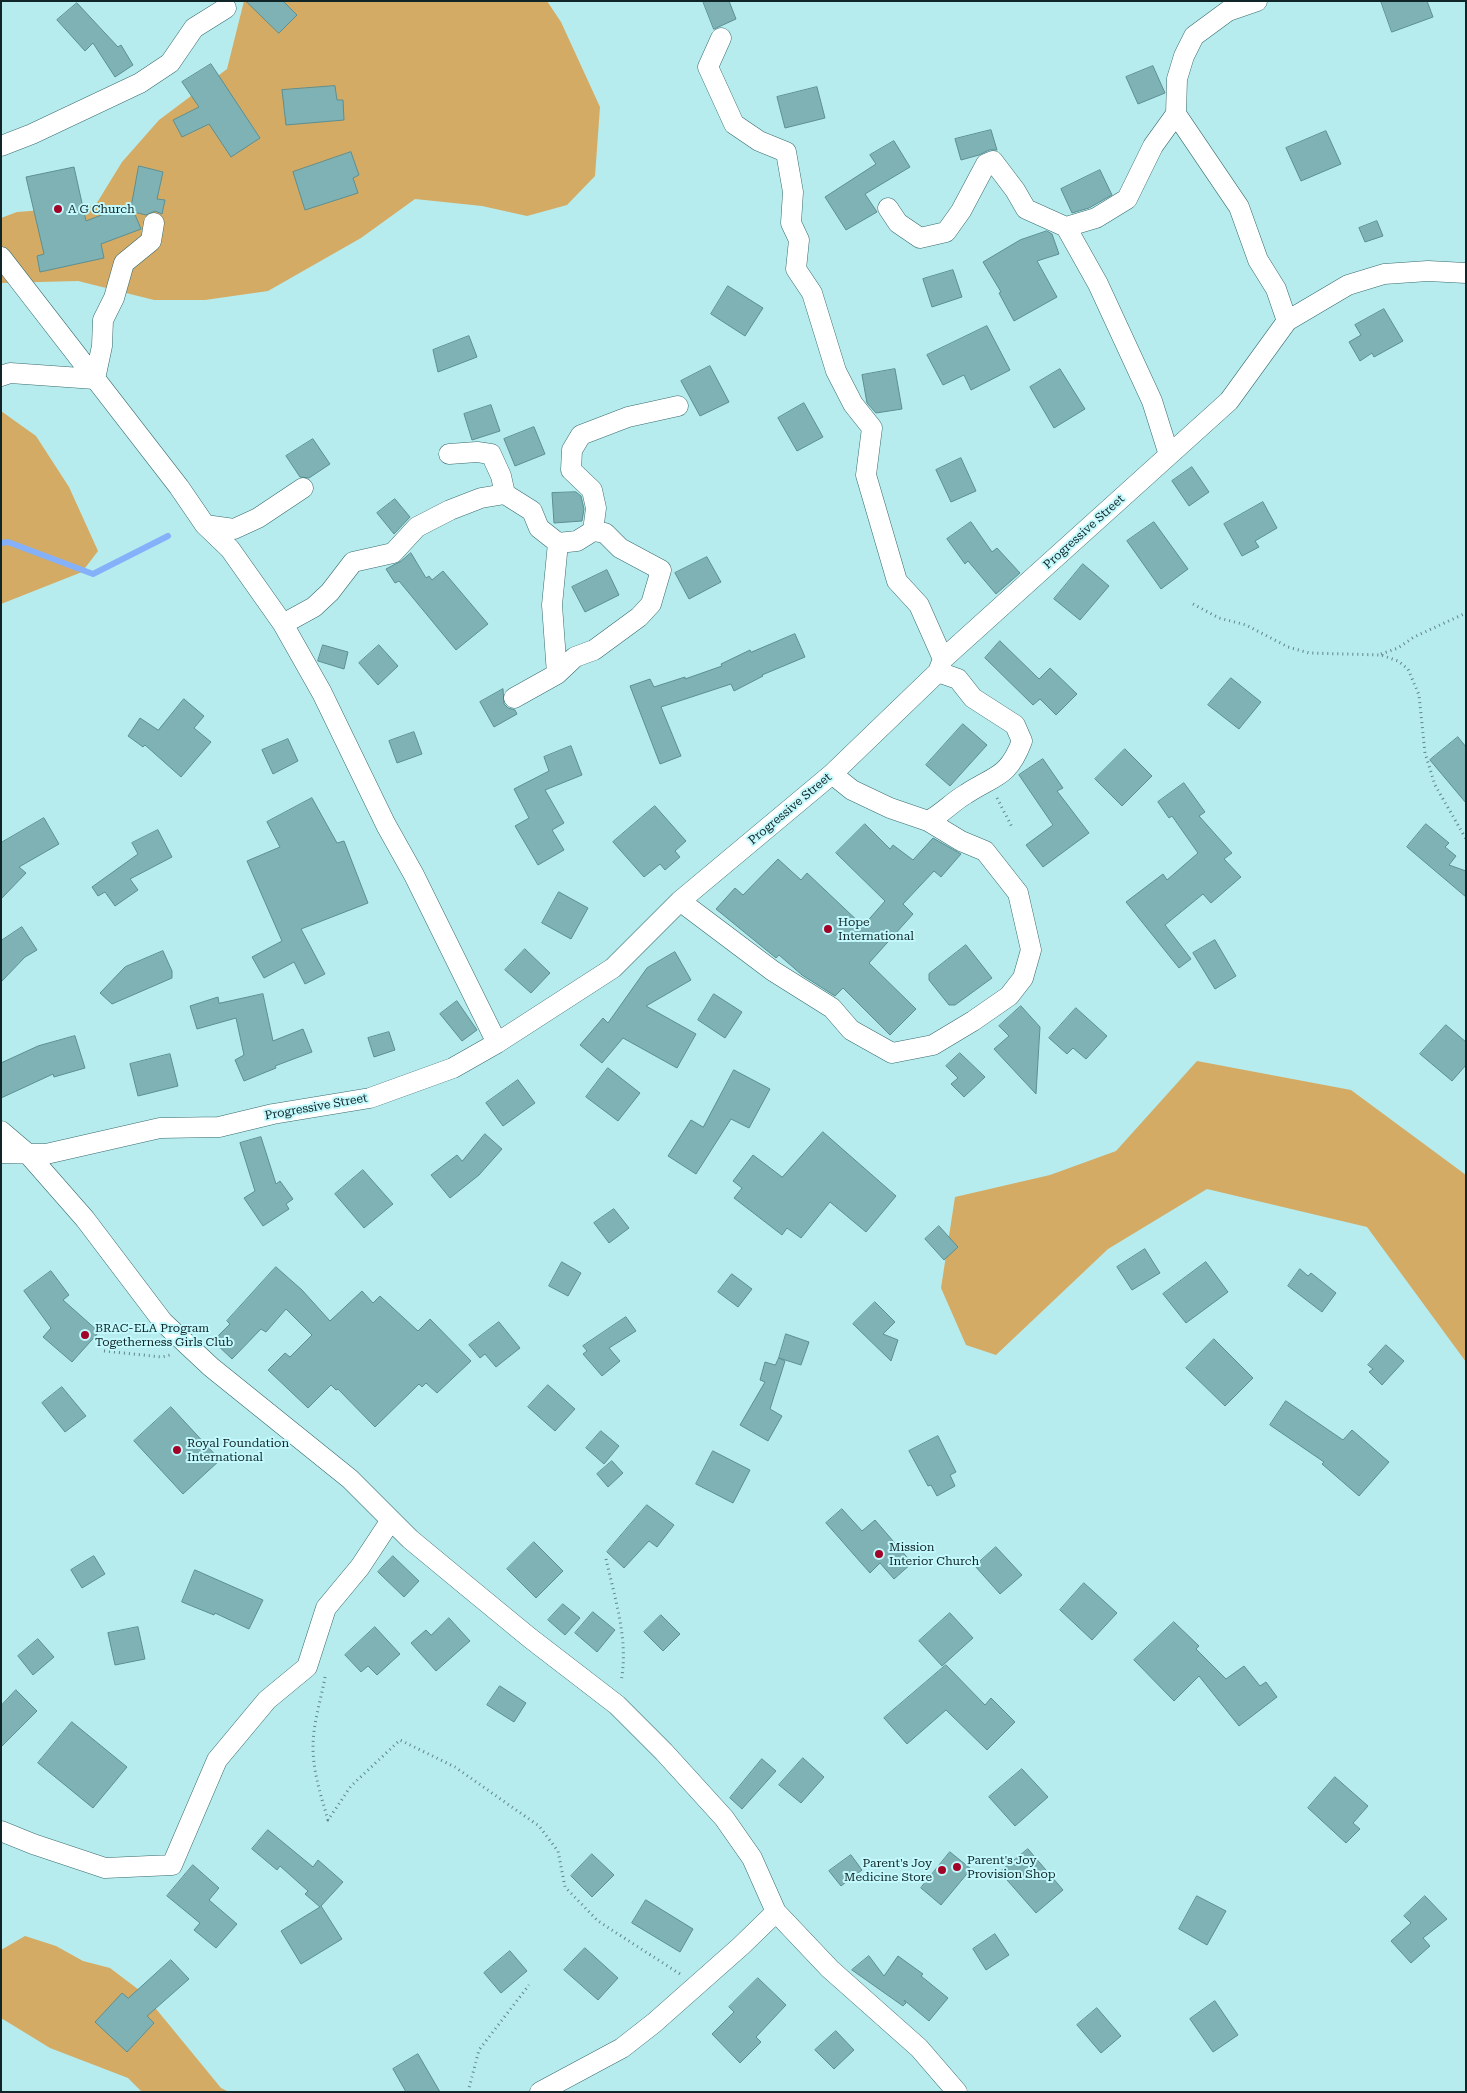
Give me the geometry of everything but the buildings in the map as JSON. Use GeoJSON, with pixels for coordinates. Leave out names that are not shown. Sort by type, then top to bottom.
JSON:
{"type":"FeatureCollection","features":[{"type":"Feature","properties":{"kind":"street"},"geometry":{"type":"LineString","coordinates":[[1066,227],[1096,218],[1127,199],[1154,146],[1176,114],[1177,79],[1184,56],[1194,36],[1230,6],[1257,1]]}},
{"type":"Feature","properties":{"kind":"street"},"geometry":{"type":"LineString","coordinates":[[1,146],[32,134],[140,83],[170,63],[194,28],[226,8]]}},
{"type":"Feature","properties":{"kind":"street"},"geometry":{"type":"LineString","coordinates":[[721,38],[708,67],[734,124],[759,141],[786,152],[793,192],[791,223],[799,240],[796,269],[812,292],[836,371],[852,404],[872,428],[866,475],[897,582],[918,605],[940,666],[958,679],[972,698],[1015,725],[1022,741],[1015,758],[1004,772],[966,793],[944,813],[928,822]]}},
{"type":"Feature","properties":{"kind":"street"},"geometry":{"type":"LineString","coordinates":[[1176,114],[1239,207],[1258,260],[1276,289],[1287,321]]}},
{"type":"Feature","properties":{"kind":"street"},"geometry":{"type":"LineString","coordinates":[[888,208],[898,223],[920,238],[946,232],[961,211],[986,164],[993,161],[1015,190],[1026,209],[1066,227],[1098,284],[1152,401],[1169,455]]}},
{"type":"Feature","properties":{"kind":"street"},"geometry":{"type":"LineString","coordinates":[[94,379],[102,346],[103,320],[114,298],[124,263],[151,242],[154,223]]}},
{"type":"Feature","properties":{"kind":"street"},"geometry":{"type":"LineString","coordinates":[[1,257],[174,480],[205,524],[230,549],[283,624],[322,693],[386,825],[414,875],[497,1043]]}},
{"type":"Feature","properties":{"kind":"street","name":"Progressive Street"},"geometry":{"type":"LineString","coordinates":[[1,1153],[46,1154],[160,1128],[219,1127],[273,1114],[370,1098],[453,1068],[497,1043],[613,968],[680,901],[832,774],[940,666],[1228,401],[1287,321],[1348,285],[1384,274],[1428,271],[1466,274]]}},
{"type":"Feature","properties":{"kind":"street"},"geometry":{"type":"LineString","coordinates":[[1,376],[10,373],[94,379]]}},
{"type":"Feature","properties":{"kind":"street"},"geometry":{"type":"LineString","coordinates":[[593,531],[596,508],[592,490],[571,470],[572,450],[581,436],[628,418],[678,406]]}},
{"type":"Feature","properties":{"kind":"street"},"geometry":{"type":"LineString","coordinates":[[449,454],[477,452],[491,454],[506,494],[532,511],[539,528],[558,543],[577,541],[593,531],[605,533],[620,548],[661,570],[652,604],[639,617],[594,650],[575,657],[557,674],[514,698]]}},
{"type":"Feature","properties":{"kind":"street"},"geometry":{"type":"LineString","coordinates":[[205,524],[234,530],[258,518],[303,488]]}},
{"type":"Feature","properties":{"kind":"street"},"geometry":{"type":"LineString","coordinates":[[283,624],[314,607],[330,592],[353,562],[393,553],[417,527],[450,510],[481,498],[506,494]]}},
{"type":"Feature","properties":{"kind":"street"},"geometry":{"type":"LineString","coordinates":[[557,674],[552,605],[558,543]]}},
{"type":"Feature","properties":{"kind":"street"},"geometry":{"type":"LineString","coordinates":[[680,901],[773,971],[832,1008],[851,1030],[892,1053],[933,1045],[974,1021],[1008,996],[1023,978],[1031,950],[1018,893],[985,852],[961,842],[928,822],[890,808],[852,790],[832,774]]}},
{"type":"Feature","properties":{"kind":"street"},"geometry":{"type":"LineString","coordinates":[[1,1131],[28,1154],[85,1219],[163,1322],[193,1351],[350,1479],[410,1538],[530,1638],[618,1705],[724,1818],[752,1858],[776,1912],[830,1969],[919,2048],[957,2092]]}},
{"type":"Feature","properties":{"kind":"street"},"geometry":{"type":"LineString","coordinates":[[1,1831],[105,1868],[172,1865],[217,1760],[268,1700],[306,1667],[326,1608],[360,1568],[391,1520]]}},
{"type":"Feature","properties":{"kind":"street"},"geometry":{"type":"LineString","coordinates":[[540,2092],[622,2048],[698,1984],[776,1912]]}},
{"type":"Feature","properties":{"kind":"path"},"geometry":{"type":"LineString","coordinates":[[1193,604],[1219,618],[1246,625],[1288,647],[1309,653],[1381,654],[1398,648],[1414,637],[1466,612]]}},
{"type":"Feature","properties":{"kind":"path"},"geometry":{"type":"LineString","coordinates":[[1381,654],[1398,661],[1408,669],[1419,695],[1425,753],[1435,785],[1466,839]]}},
{"type":"Feature","properties":{"kind":"path"},"geometry":{"type":"LineString","coordinates":[[985,783],[996,797],[1013,830]]}},
{"type":"Feature","properties":{"kind":"path"},"geometry":{"type":"LineString","coordinates":[[104,1351],[162,1357],[193,1351]]}},
{"type":"Feature","properties":{"kind":"path"},"geometry":{"type":"LineString","coordinates":[[606,1559],[620,1618],[622,1637],[624,1667],[618,1705]]}},
{"type":"Feature","properties":{"kind":"path"},"geometry":{"type":"LineString","coordinates":[[326,1674],[316,1721],[313,1747],[317,1782],[328,1820],[351,1786],[400,1740],[455,1767],[539,1826],[558,1852],[564,1887],[598,1921],[652,1957],[698,1984]]}},
{"type":"Feature","properties":{"kind":"path"},"geometry":{"type":"LineString","coordinates":[[468,2092],[479,2050],[529,1985]]}},
{"type":"Feature","properties":{"kind":"shaded area"},"geometry":{"type":"Polygon","coordinates":[[[244,1],[547,1],[561,22],[600,107],[595,176],[567,205],[527,216],[482,206],[415,199],[361,238],[268,291],[205,300],[154,300],[78,281],[2,283],[1,285],[1,218],[17,212],[95,206],[122,162],[159,120],[227,69],[244,1]]]}},
{"type":"Feature","properties":{"kind":"shaded area"},"geometry":{"type":"Polygon","coordinates":[[[1,411],[36,436],[69,487],[98,551],[82,572],[1,604],[1,411]]]}},
{"type":"Feature","properties":{"kind":"shaded area"},"geometry":{"type":"Polygon","coordinates":[[[1197,1061],[1351,1090],[1466,1175],[1466,1362],[1367,1227],[1207,1189],[1108,1249],[996,1355],[966,1345],[941,1288],[955,1197],[1050,1175],[1116,1151],[1197,1061]]]}},
{"type":"Feature","properties":{"kind":"shaded area"},"geometry":{"type":"Polygon","coordinates":[[[25,1936],[56,1946],[83,1961],[110,1968],[143,1993],[221,2088],[229,2092],[142,2092],[128,2078],[50,2048],[1,2018],[1,1950],[25,1936]]]}},
{"type":"Feature","properties":{"kind":"waterway"},"geometry":{"type":"LineString","coordinates":[[1,543],[8,542],[93,574],[168,536]]}},
{"type":"Feature","properties":{"kind":"place","name":"A G Church"},"geometry":{"type":"Point","coordinates":[58,209]}},
{"type":"Feature","properties":{"kind":"place","name":"Hope International"},"geometry":{"type":"Point","coordinates":[828,929]}},
{"type":"Feature","properties":{"kind":"place","name":"BRAC-ELA Program Togetherness Girls Club"},"geometry":{"type":"Point","coordinates":[85,1335]}},
{"type":"Feature","properties":{"kind":"place","name":"Royal Foundation International"},"geometry":{"type":"Point","coordinates":[177,1450]}},
{"type":"Feature","properties":{"kind":"place","name":"Mission Interior Church"},"geometry":{"type":"Point","coordinates":[879,1554]}},
{"type":"Feature","properties":{"kind":"place","name":"Parent's Joy Provision Shop"},"geometry":{"type":"Point","coordinates":[957,1867]}},
{"type":"Feature","properties":{"kind":"place","name":"Parent's Joy Medicine Store"},"geometry":{"type":"Point","coordinates":[942,1870]}}]}
